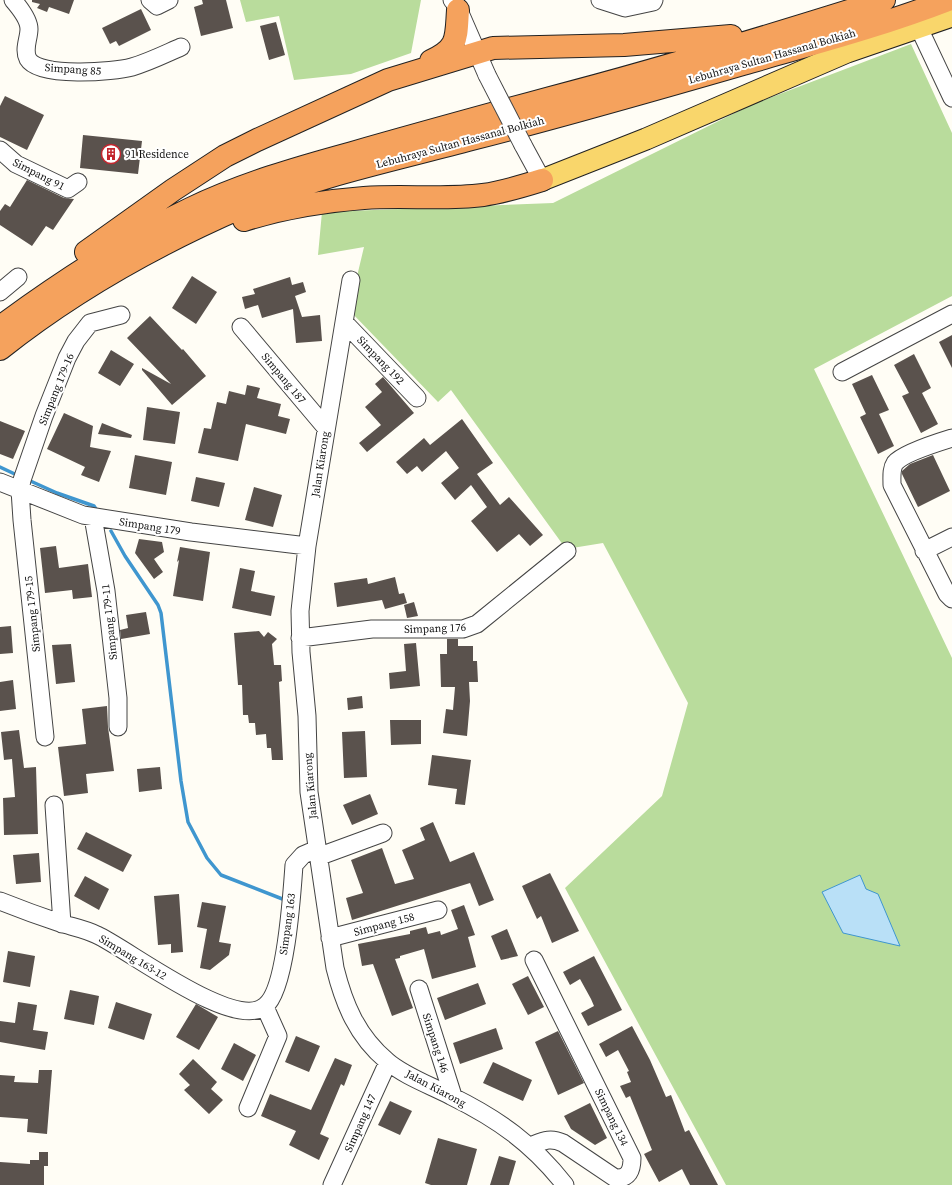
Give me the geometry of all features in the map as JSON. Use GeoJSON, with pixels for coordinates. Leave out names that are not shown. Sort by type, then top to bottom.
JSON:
{"type":"FeatureCollection","features":[{"type":"Feature","properties":{"kind":"highway","name":"Lebuhraya Sultan Hassanal Bolkiah"},"geometry":{"type":"LineString","coordinates":[[0,326],[49,292],[146,231],[192,208],[244,186],[288,171],[372,147],[666,66],[884,0]]}},
{"type":"Feature","properties":{"kind":"highway","name":"Lebuhraya Sultan Hassanal Bolkiah"},"geometry":{"type":"LineString","coordinates":[[0,349],[58,307],[107,276],[180,236],[244,206],[292,189],[820,43],[905,17],[948,0]]}},
{"type":"Feature","properties":{"kind":"highway"},"geometry":{"type":"LineString","coordinates":[[0,326],[24,300],[63,269],[167,194],[225,156],[445,54],[450,49],[456,35],[458,3]]}},
{"type":"Feature","properties":{"kind":"highway"},"geometry":{"type":"LineString","coordinates":[[388,80],[493,48],[617,45],[704,39],[785,30]]}},
{"type":"Feature","properties":{"kind":"highway"},"geometry":{"type":"LineString","coordinates":[[107,276],[212,231],[261,215],[318,203],[365,198],[423,198],[483,195],[542,180]]}},
{"type":"Feature","properties":{"kind":"main road"},"geometry":{"type":"LineString","coordinates":[[542,180],[646,139],[847,52],[952,16]]}},
{"type":"Feature","properties":{"kind":"street"},"geometry":{"type":"LineString","coordinates":[[0,5],[5,0]]}},
{"type":"Feature","properties":{"kind":"street","name":"Simpang 85"},"geometry":{"type":"LineString","coordinates":[[13,0],[20,7],[30,28],[26,49],[28,59],[34,66],[47,70],[106,72],[132,67],[180,47]]}},
{"type":"Feature","properties":{"kind":"street"},"geometry":{"type":"LineString","coordinates":[[150,0],[157,6],[169,0]]}},
{"type":"Feature","properties":{"kind":"street"},"geometry":{"type":"LineString","coordinates":[[600,0],[625,8],[653,2],[654,0]]}},
{"type":"Feature","properties":{"kind":"street"},"geometry":{"type":"LineString","coordinates":[[458,3],[476,52],[542,180]]}},
{"type":"Feature","properties":{"kind":"street"},"geometry":{"type":"LineString","coordinates":[[919,28],[952,98]]}},
{"type":"Feature","properties":{"kind":"street","name":"Simpang 91"},"geometry":{"type":"LineString","coordinates":[[0,150],[16,164],[68,189],[78,182]]}},
{"type":"Feature","properties":{"kind":"street"},"geometry":{"type":"LineString","coordinates":[[0,292],[18,277]]}},
{"type":"Feature","properties":{"kind":"street","name":"Jalan Kiarong"},"geometry":{"type":"LineString","coordinates":[[351,280],[307,546],[300,611],[300,638],[307,716],[310,792],[317,853],[330,938],[342,996],[353,1020],[368,1042],[388,1062],[480,1111],[530,1146],[546,1162],[565,1185]]}},
{"type":"Feature","properties":{"kind":"street"},"geometry":{"type":"LineString","coordinates":[[842,372],[952,314]]}},
{"type":"Feature","properties":{"kind":"street","name":"Simpang 179-16"},"geometry":{"type":"LineString","coordinates":[[20,490],[58,377],[76,341],[90,323],[121,316]]}},
{"type":"Feature","properties":{"kind":"street","name":"Simpang 192"},"geometry":{"type":"LineString","coordinates":[[344,322],[417,398]]}},
{"type":"Feature","properties":{"kind":"street","name":"Simpang 187"},"geometry":{"type":"LineString","coordinates":[[241,327],[326,428]]}},
{"type":"Feature","properties":{"kind":"street"},"geometry":{"type":"LineString","coordinates":[[952,438],[930,444],[896,462],[892,470],[892,484],[924,551],[947,594],[952,599]]}},
{"type":"Feature","properties":{"kind":"street","name":"Simpang 179"},"geometry":{"type":"LineString","coordinates":[[0,482],[63,508],[93,517],[191,532],[307,546]]}},
{"type":"Feature","properties":{"kind":"street","name":"Simpang 179-15"},"geometry":{"type":"LineString","coordinates":[[20,490],[45,738]]}},
{"type":"Feature","properties":{"kind":"street","name":"Simpang 179-11"},"geometry":{"type":"LineString","coordinates":[[93,517],[106,591],[118,698],[118,727]]}},
{"type":"Feature","properties":{"kind":"street"},"geometry":{"type":"LineString","coordinates":[[924,551],[952,537]]}},
{"type":"Feature","properties":{"kind":"street","name":"Simpang 176"},"geometry":{"type":"LineString","coordinates":[[300,638],[372,629],[463,629],[477,624],[567,551]]}},
{"type":"Feature","properties":{"kind":"street"},"geometry":{"type":"LineString","coordinates":[[54,805],[62,924]]}},
{"type":"Feature","properties":{"kind":"street","name":"Simpang 163"},"geometry":{"type":"LineString","coordinates":[[265,1007],[272,1000],[276,989],[285,945],[288,930],[294,865],[303,855],[310,852],[323,854],[383,833]]}},
{"type":"Feature","properties":{"kind":"street","name":"Simpang 163-12"},"geometry":{"type":"LineString","coordinates":[[0,901],[62,924],[82,928],[100,936],[179,985],[212,1000],[241,1010],[254,1012],[265,1007]]}},
{"type":"Feature","properties":{"kind":"street","name":"Simpang 158"},"geometry":{"type":"LineString","coordinates":[[330,938],[438,910]]}},
{"type":"Feature","properties":{"kind":"street","name":"Simpang 134"},"geometry":{"type":"LineString","coordinates":[[530,1146],[546,1139],[554,1139],[564,1143],[615,1178],[622,1178],[628,1175],[632,1167],[632,1158],[534,960]]}},
{"type":"Feature","properties":{"kind":"street","name":"Simpang 146"},"geometry":{"type":"LineString","coordinates":[[419,989],[453,1096]]}},
{"type":"Feature","properties":{"kind":"street"},"geometry":{"type":"LineString","coordinates":[[248,1108],[278,1036],[265,1007]]}},
{"type":"Feature","properties":{"kind":"street","name":"Simpang 147"},"geometry":{"type":"LineString","coordinates":[[332,1185],[388,1062]]}},
{"type":"Feature","properties":{"kind":"green space"},"geometry":{"type":"Polygon","coordinates":[[[240,0],[421,0],[411,53],[351,74],[294,80],[279,16],[246,22],[240,0]]]}},
{"type":"Feature","properties":{"kind":"green space"},"geometry":{"type":"Polygon","coordinates":[[[911,44],[952,133],[952,296],[814,369],[952,658],[952,1185],[726,1185],[565,888],[662,796],[688,703],[603,543],[566,549],[451,390],[438,402],[349,310],[364,247],[318,255],[322,212],[553,203],[751,105],[911,44]]]}},
{"type":"Feature","properties":{"kind":"water"},"geometry":{"type":"Polygon","coordinates":[[[860,875],[866,889],[878,894],[900,946],[843,933],[822,892],[860,875]]]}},
{"type":"Feature","properties":{"kind":"building"},"geometry":{"type":"Polygon","coordinates":[[[32,0],[74,0],[69,14],[49,7],[47,12],[37,8],[40,4],[32,2],[32,0]]]}},
{"type":"Feature","properties":{"kind":"building"},"geometry":{"type":"Polygon","coordinates":[[[202,0],[226,0],[233,28],[201,36],[194,7],[203,4],[202,0]]]}},
{"type":"Feature","properties":{"kind":"building"},"geometry":{"type":"Polygon","coordinates":[[[141,9],[151,30],[119,46],[116,41],[110,44],[102,28],[141,9]]]}},
{"type":"Feature","properties":{"kind":"building"},"geometry":{"type":"Polygon","coordinates":[[[276,22],[285,55],[269,60],[260,26],[276,22]]]}},
{"type":"Feature","properties":{"kind":"building"},"geometry":{"type":"Polygon","coordinates":[[[5,96],[44,115],[27,150],[0,137],[0,106],[5,96]]]}},
{"type":"Feature","properties":{"kind":"building","name":"91 Residence"},"geometry":{"type":"Polygon","coordinates":[[[83,135],[142,141],[138,174],[80,168],[83,135]]]}},
{"type":"Feature","properties":{"kind":"building"},"geometry":{"type":"Polygon","coordinates":[[[27,180],[64,198],[74,199],[53,230],[46,226],[32,246],[0,225],[0,211],[5,204],[10,207],[27,180]]]}},
{"type":"Feature","properties":{"kind":"building"},"geometry":{"type":"Polygon","coordinates":[[[192,276],[217,292],[196,324],[172,308],[192,276]]]}},
{"type":"Feature","properties":{"kind":"building"},"geometry":{"type":"Polygon","coordinates":[[[290,277],[292,285],[303,282],[306,292],[295,296],[302,317],[320,315],[322,341],[296,343],[293,309],[262,318],[258,305],[245,309],[242,297],[255,294],[253,289],[290,277]]]}},
{"type":"Feature","properties":{"kind":"building"},"geometry":{"type":"Polygon","coordinates":[[[150,316],[182,350],[183,349],[206,376],[172,405],[142,370],[142,368],[171,384],[127,338],[150,316]]]}},
{"type":"Feature","properties":{"kind":"building"},"geometry":{"type":"Polygon","coordinates":[[[952,335],[952,368],[939,342],[952,335]]]}},
{"type":"Feature","properties":{"kind":"building"},"geometry":{"type":"Polygon","coordinates":[[[111,350],[134,364],[120,386],[98,373],[111,350]]]}},
{"type":"Feature","properties":{"kind":"building"},"geometry":{"type":"Polygon","coordinates":[[[914,354],[931,388],[922,393],[938,424],[921,433],[902,396],[909,393],[894,365],[914,354]]]}},
{"type":"Feature","properties":{"kind":"building"},"geometry":{"type":"Polygon","coordinates":[[[872,375],[889,410],[879,414],[894,446],[878,454],[860,417],[866,414],[852,384],[872,375]]]}},
{"type":"Feature","properties":{"kind":"building"},"geometry":{"type":"Polygon","coordinates":[[[383,377],[414,413],[367,452],[359,443],[381,425],[365,407],[382,392],[375,384],[383,377]]]}},
{"type":"Feature","properties":{"kind":"building"},"geometry":{"type":"Polygon","coordinates":[[[247,385],[260,388],[257,398],[281,404],[278,416],[290,419],[286,434],[246,424],[238,461],[198,453],[204,428],[211,429],[217,402],[226,404],[229,391],[245,395],[247,385]]]}},
{"type":"Feature","properties":{"kind":"building"},"geometry":{"type":"Polygon","coordinates":[[[147,407],[180,412],[175,444],[143,440],[147,407]]]}},
{"type":"Feature","properties":{"kind":"building"},"geometry":{"type":"Polygon","coordinates":[[[64,413],[93,426],[90,447],[111,451],[99,482],[81,475],[85,467],[47,449],[64,413]]]}},
{"type":"Feature","properties":{"kind":"building"},"geometry":{"type":"Polygon","coordinates":[[[462,419],[493,463],[477,474],[500,505],[509,497],[543,535],[530,546],[519,534],[497,552],[471,521],[487,507],[471,485],[455,500],[441,483],[459,468],[446,451],[422,472],[417,466],[407,474],[396,462],[424,438],[430,445],[462,419]]]}},
{"type":"Feature","properties":{"kind":"building"},"geometry":{"type":"Polygon","coordinates":[[[0,421],[25,431],[13,459],[0,454],[0,421]]]}},
{"type":"Feature","properties":{"kind":"building"},"geometry":{"type":"Polygon","coordinates":[[[102,423],[132,435],[131,438],[98,434],[102,423]]]}},
{"type":"Feature","properties":{"kind":"building"},"geometry":{"type":"Polygon","coordinates":[[[135,455],[172,462],[166,495],[129,488],[135,455]]]}},
{"type":"Feature","properties":{"kind":"building"},"geometry":{"type":"Polygon","coordinates":[[[933,455],[950,491],[918,507],[902,474],[902,471],[910,464],[933,455]]]}},
{"type":"Feature","properties":{"kind":"building"},"geometry":{"type":"Polygon","coordinates":[[[196,477],[225,483],[219,507],[191,501],[196,477]]]}},
{"type":"Feature","properties":{"kind":"building"},"geometry":{"type":"Polygon","coordinates":[[[254,487],[282,495],[273,527],[245,520],[254,487]]]}},
{"type":"Feature","properties":{"kind":"building"},"geometry":{"type":"Polygon","coordinates":[[[139,539],[162,542],[164,552],[154,559],[163,572],[154,579],[135,553],[139,539]]]}},
{"type":"Feature","properties":{"kind":"building"},"geometry":{"type":"Polygon","coordinates":[[[56,546],[59,568],[88,564],[92,597],[73,599],[72,590],[45,593],[40,548],[56,546]]]}},
{"type":"Feature","properties":{"kind":"building"},"geometry":{"type":"Polygon","coordinates":[[[180,547],[210,552],[203,601],[173,596],[180,547]]]}},
{"type":"Feature","properties":{"kind":"building"},"geometry":{"type":"Polygon","coordinates":[[[240,568],[255,571],[251,591],[275,596],[271,616],[232,608],[240,568]]]}},
{"type":"Feature","properties":{"kind":"building"},"geometry":{"type":"Polygon","coordinates":[[[395,577],[399,594],[404,593],[407,603],[385,609],[382,600],[337,607],[334,583],[367,578],[368,584],[395,577]]]}},
{"type":"Feature","properties":{"kind":"building"},"geometry":{"type":"Polygon","coordinates":[[[414,602],[418,616],[407,618],[404,605],[414,602]]]}},
{"type":"Feature","properties":{"kind":"building"},"geometry":{"type":"Polygon","coordinates":[[[146,612],[150,634],[121,639],[120,630],[128,628],[126,615],[146,612]]]}},
{"type":"Feature","properties":{"kind":"building"},"geometry":{"type":"Polygon","coordinates":[[[11,626],[13,653],[0,654],[0,627],[11,626]]]}},
{"type":"Feature","properties":{"kind":"building"},"geometry":{"type":"Polygon","coordinates":[[[259,631],[264,637],[268,632],[277,639],[272,644],[274,665],[281,665],[282,681],[279,682],[283,760],[272,760],[271,748],[267,748],[266,734],[256,735],[255,723],[249,723],[248,715],[243,715],[242,685],[238,685],[234,633],[259,631]]]}},
{"type":"Feature","properties":{"kind":"building"},"geometry":{"type":"Polygon","coordinates":[[[447,639],[458,639],[458,646],[473,646],[473,661],[477,661],[478,682],[469,682],[470,701],[467,736],[443,733],[446,709],[453,710],[455,687],[441,687],[440,654],[447,654],[447,639]]]}},
{"type":"Feature","properties":{"kind":"building"},"geometry":{"type":"Polygon","coordinates":[[[416,643],[420,686],[390,689],[389,673],[406,671],[404,644],[416,643]]]}},
{"type":"Feature","properties":{"kind":"building"},"geometry":{"type":"Polygon","coordinates":[[[71,644],[75,682],[56,684],[52,645],[71,644]]]}},
{"type":"Feature","properties":{"kind":"building"},"geometry":{"type":"Polygon","coordinates":[[[13,680],[16,709],[0,711],[0,682],[13,680]]]}},
{"type":"Feature","properties":{"kind":"building"},"geometry":{"type":"Polygon","coordinates":[[[362,696],[363,708],[348,710],[347,698],[362,696]]]}},
{"type":"Feature","properties":{"kind":"building"},"geometry":{"type":"Polygon","coordinates":[[[107,706],[108,727],[114,771],[86,774],[88,793],[64,796],[58,747],[86,744],[82,709],[107,706]]]}},
{"type":"Feature","properties":{"kind":"building"},"geometry":{"type":"Polygon","coordinates":[[[390,720],[421,720],[421,744],[391,745],[390,720]]]}},
{"type":"Feature","properties":{"kind":"building"},"geometry":{"type":"Polygon","coordinates":[[[19,730],[24,768],[36,767],[38,834],[4,835],[3,798],[15,797],[12,759],[4,760],[1,732],[19,730]]]}},
{"type":"Feature","properties":{"kind":"building"},"geometry":{"type":"Polygon","coordinates":[[[365,731],[367,777],[344,778],[342,732],[365,731]]]}},
{"type":"Feature","properties":{"kind":"building"},"geometry":{"type":"Polygon","coordinates":[[[432,755],[471,760],[465,805],[455,804],[457,789],[428,785],[432,755]]]}},
{"type":"Feature","properties":{"kind":"building"},"geometry":{"type":"Polygon","coordinates":[[[160,767],[162,789],[139,792],[137,769],[160,767]]]}},
{"type":"Feature","properties":{"kind":"building"},"geometry":{"type":"Polygon","coordinates":[[[370,794],[378,814],[352,825],[343,805],[370,794]]]}},
{"type":"Feature","properties":{"kind":"building"},"geometry":{"type":"Polygon","coordinates":[[[433,822],[450,862],[474,852],[494,900],[479,906],[470,883],[352,920],[346,898],[363,893],[351,860],[382,848],[395,884],[414,879],[402,850],[425,840],[420,828],[433,822]]]}},
{"type":"Feature","properties":{"kind":"building"},"geometry":{"type":"Polygon","coordinates":[[[86,832],[132,855],[123,872],[77,849],[86,832]]]}},
{"type":"Feature","properties":{"kind":"building"},"geometry":{"type":"Polygon","coordinates":[[[39,853],[41,882],[16,884],[13,855],[39,853]]]}},
{"type":"Feature","properties":{"kind":"building"},"geometry":{"type":"Polygon","coordinates":[[[550,873],[579,931],[552,943],[541,916],[537,919],[522,886],[550,873]]]}},
{"type":"Feature","properties":{"kind":"building"},"geometry":{"type":"Polygon","coordinates":[[[85,876],[109,889],[99,910],[74,896],[85,876]]]}},
{"type":"Feature","properties":{"kind":"building"},"geometry":{"type":"Polygon","coordinates":[[[179,894],[183,952],[171,953],[171,944],[158,945],[154,896],[179,894]]]}},
{"type":"Feature","properties":{"kind":"building"},"geometry":{"type":"Polygon","coordinates":[[[202,902],[226,906],[219,942],[231,944],[229,955],[210,970],[200,968],[207,929],[197,927],[202,902]]]}},
{"type":"Feature","properties":{"kind":"building"},"geometry":{"type":"Polygon","coordinates":[[[464,905],[475,935],[468,937],[476,967],[432,979],[424,949],[400,956],[400,958],[395,959],[413,1008],[392,1016],[373,964],[362,966],[358,944],[410,934],[410,931],[426,927],[428,934],[440,931],[441,935],[458,929],[451,910],[464,905]]]}},
{"type":"Feature","properties":{"kind":"building"},"geometry":{"type":"Polygon","coordinates":[[[507,929],[518,956],[501,960],[491,936],[507,929]]]}},
{"type":"Feature","properties":{"kind":"building"},"geometry":{"type":"Polygon","coordinates":[[[8,951],[35,956],[30,987],[3,982],[8,951]]]}},
{"type":"Feature","properties":{"kind":"building"},"geometry":{"type":"Polygon","coordinates":[[[594,956],[622,1010],[588,1026],[581,1013],[594,1006],[591,999],[580,979],[570,985],[563,972],[594,956]]]}},
{"type":"Feature","properties":{"kind":"building"},"geometry":{"type":"Polygon","coordinates":[[[528,976],[544,1007],[528,1015],[512,984],[528,976]]]}},
{"type":"Feature","properties":{"kind":"building"},"geometry":{"type":"Polygon","coordinates":[[[478,983],[486,1004],[445,1020],[437,998],[478,983]]]}},
{"type":"Feature","properties":{"kind":"building"},"geometry":{"type":"Polygon","coordinates":[[[70,990],[99,996],[94,1025],[64,1019],[70,990]]]}},
{"type":"Feature","properties":{"kind":"building"},"geometry":{"type":"Polygon","coordinates":[[[18,1002],[37,1005],[33,1030],[48,1032],[45,1050],[0,1042],[0,1021],[15,1023],[18,1002]]]}},
{"type":"Feature","properties":{"kind":"building"},"geometry":{"type":"Polygon","coordinates":[[[116,1002],[152,1014],[144,1040],[108,1028],[116,1002]]]}},
{"type":"Feature","properties":{"kind":"building"},"geometry":{"type":"Polygon","coordinates":[[[196,1004],[218,1017],[199,1050],[176,1037],[196,1004]]]}},
{"type":"Feature","properties":{"kind":"building"},"geometry":{"type":"Polygon","coordinates":[[[632,1026],[650,1060],[666,1097],[671,1095],[685,1132],[689,1130],[718,1185],[690,1185],[682,1169],[659,1182],[644,1154],[652,1150],[630,1096],[626,1098],[620,1086],[631,1082],[627,1072],[629,1071],[618,1050],[606,1057],[599,1044],[632,1026]]]}},
{"type":"Feature","properties":{"kind":"building"},"geometry":{"type":"Polygon","coordinates":[[[496,1028],[503,1049],[460,1064],[453,1043],[496,1028]]]}},
{"type":"Feature","properties":{"kind":"building"},"geometry":{"type":"Polygon","coordinates":[[[558,1031],[584,1083],[558,1095],[535,1042],[558,1031]]]}},
{"type":"Feature","properties":{"kind":"building"},"geometry":{"type":"Polygon","coordinates":[[[296,1036],[320,1046],[309,1072],[285,1062],[296,1036]]]}},
{"type":"Feature","properties":{"kind":"building"},"geometry":{"type":"Polygon","coordinates":[[[234,1043],[256,1055],[243,1081],[221,1069],[234,1043]]]}},
{"type":"Feature","properties":{"kind":"building"},"geometry":{"type":"Polygon","coordinates":[[[335,1058],[352,1065],[344,1086],[341,1084],[320,1134],[329,1138],[319,1160],[289,1145],[296,1131],[261,1116],[270,1094],[311,1110],[335,1058]]]}},
{"type":"Feature","properties":{"kind":"building"},"geometry":{"type":"Polygon","coordinates":[[[193,1059],[217,1082],[211,1089],[223,1100],[209,1114],[184,1090],[190,1085],[179,1074],[193,1059]]]}},
{"type":"Feature","properties":{"kind":"building"},"geometry":{"type":"Polygon","coordinates":[[[493,1062],[532,1080],[523,1101],[483,1083],[493,1062]]]}},
{"type":"Feature","properties":{"kind":"building"},"geometry":{"type":"Polygon","coordinates":[[[39,1070],[52,1070],[47,1134],[27,1132],[28,1119],[0,1117],[0,1075],[15,1076],[14,1082],[38,1083],[39,1070]]]}},
{"type":"Feature","properties":{"kind":"building"},"geometry":{"type":"Polygon","coordinates":[[[390,1101],[412,1111],[400,1135],[378,1125],[390,1101]]]}},
{"type":"Feature","properties":{"kind":"building"},"geometry":{"type":"Polygon","coordinates":[[[590,1103],[607,1138],[595,1145],[571,1129],[564,1116],[590,1103]]]}},
{"type":"Feature","properties":{"kind":"building"},"geometry":{"type":"Polygon","coordinates":[[[438,1138],[477,1149],[467,1185],[431,1185],[425,1183],[438,1138]]]}},
{"type":"Feature","properties":{"kind":"building"},"geometry":{"type":"Polygon","coordinates":[[[39,1152],[48,1152],[48,1166],[44,1166],[44,1185],[0,1185],[0,1162],[30,1164],[30,1160],[39,1160],[39,1152]]]}},
{"type":"Feature","properties":{"kind":"building"},"geometry":{"type":"Polygon","coordinates":[[[499,1156],[516,1161],[509,1185],[490,1185],[499,1156]]]}},
{"type":"Feature","properties":{"kind":"waterway"},"geometry":{"type":"LineString","coordinates":[[0,467],[19,476]]}},
{"type":"Feature","properties":{"kind":"waterway"},"geometry":{"type":"LineString","coordinates":[[26,479],[57,493],[94,506],[98,512]]}},
{"type":"Feature","properties":{"kind":"waterway"},"geometry":{"type":"LineString","coordinates":[[111,531],[125,556],[158,605],[161,613],[181,781],[188,822],[207,858],[221,875],[285,900]]}},
{"type":"Feature","properties":{"kind":"place","name":"91 Residence"},"geometry":{"type":"Point","coordinates":[111,154]}}]}
